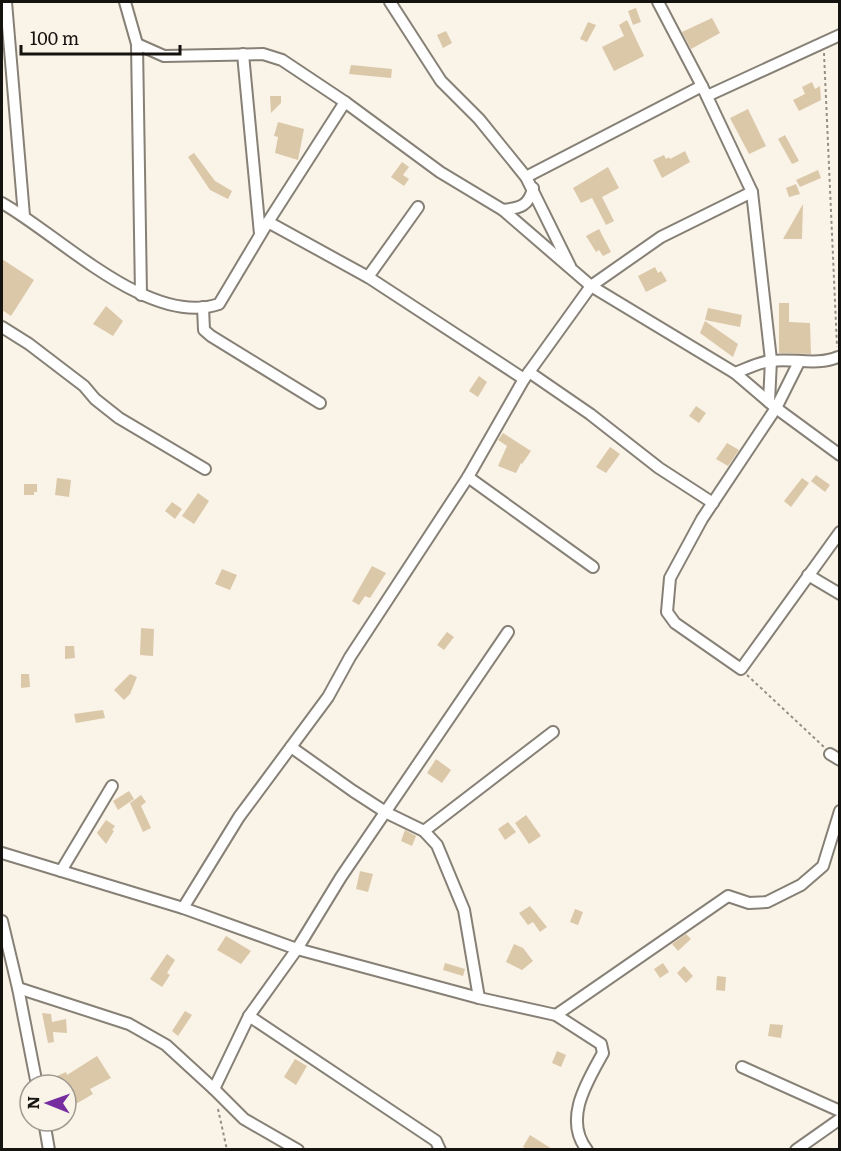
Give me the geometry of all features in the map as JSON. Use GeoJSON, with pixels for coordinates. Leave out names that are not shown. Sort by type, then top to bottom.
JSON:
{"type":"FeatureCollection","features":[{"type":"Feature","properties":{"kind":"street"},"geometry":{"type":"LineString","coordinates":[[6,2],[24,216]]}},
{"type":"Feature","properties":{"kind":"street"},"geometry":{"type":"LineString","coordinates":[[126,2],[137,44],[141,295]]}},
{"type":"Feature","properties":{"kind":"street"},"geometry":{"type":"LineString","coordinates":[[390,2],[441,81],[479,119],[526,177],[571,269]]}},
{"type":"Feature","properties":{"kind":"street"},"geometry":{"type":"LineString","coordinates":[[658,2],[752,192],[771,360],[773,405]]}},
{"type":"Feature","properties":{"kind":"street"},"geometry":{"type":"LineString","coordinates":[[526,177],[704,91],[824,44],[840,35]]}},
{"type":"Feature","properties":{"kind":"street"},"geometry":{"type":"LineString","coordinates":[[137,44],[164,56],[262,54],[282,60],[345,102],[440,172],[503,210],[591,286],[735,373],[773,405],[840,455]]}},
{"type":"Feature","properties":{"kind":"street"},"geometry":{"type":"LineString","coordinates":[[243,54],[261,234]]}},
{"type":"Feature","properties":{"kind":"street"},"geometry":{"type":"LineString","coordinates":[[2,203],[24,216],[91,266],[141,295],[175,308],[212,307],[219,304],[268,222],[345,102]]}},
{"type":"Feature","properties":{"kind":"street"},"geometry":{"type":"LineString","coordinates":[[503,210],[519,208],[531,197],[533,188]]}},
{"type":"Feature","properties":{"kind":"street"},"geometry":{"type":"LineString","coordinates":[[183,908],[238,817],[328,697],[350,657],[468,477],[526,375],[591,286],[661,237],[752,192]]}},
{"type":"Feature","properties":{"kind":"street"},"geometry":{"type":"LineString","coordinates":[[368,277],[418,207]]}},
{"type":"Feature","properties":{"kind":"street"},"geometry":{"type":"LineString","coordinates":[[268,222],[368,277],[590,414],[658,468],[713,503]]}},
{"type":"Feature","properties":{"kind":"street"},"geometry":{"type":"LineString","coordinates":[[203,307],[204,330],[211,336],[320,403]]}},
{"type":"Feature","properties":{"kind":"street"},"geometry":{"type":"LineString","coordinates":[[2,327],[29,344],[84,386],[95,399],[119,418],[205,469]]}},
{"type":"Feature","properties":{"kind":"street"},"geometry":{"type":"LineString","coordinates":[[735,373],[771,360],[800,362],[832,360],[838,357]]}},
{"type":"Feature","properties":{"kind":"street"},"geometry":{"type":"LineString","coordinates":[[800,362],[702,519],[670,578],[667,612],[675,623],[741,669],[840,532]]}},
{"type":"Feature","properties":{"kind":"street"},"geometry":{"type":"LineString","coordinates":[[468,477],[593,567]]}},
{"type":"Feature","properties":{"kind":"street"},"geometry":{"type":"LineString","coordinates":[[808,575],[840,594]]}},
{"type":"Feature","properties":{"kind":"street"},"geometry":{"type":"LineString","coordinates":[[214,1089],[249,1016],[297,949],[341,877],[387,813],[508,632]]}},
{"type":"Feature","properties":{"kind":"street"},"geometry":{"type":"LineString","coordinates":[[424,831],[554,732]]}},
{"type":"Feature","properties":{"kind":"street"},"geometry":{"type":"LineString","coordinates":[[291,747],[387,813],[424,831],[437,845],[464,910],[479,998]]}},
{"type":"Feature","properties":{"kind":"street"},"geometry":{"type":"LineString","coordinates":[[61,871],[112,786]]}},
{"type":"Feature","properties":{"kind":"street"},"geometry":{"type":"LineString","coordinates":[[556,1015],[728,896],[749,903],[767,902],[801,885],[823,866],[840,811]]}},
{"type":"Feature","properties":{"kind":"street"},"geometry":{"type":"LineString","coordinates":[[2,853],[183,908],[297,949],[479,998],[556,1015],[601,1044],[603,1048],[603,1053],[585,1083],[576,1122],[578,1135],[587,1149]]}},
{"type":"Feature","properties":{"kind":"street"},"geometry":{"type":"LineString","coordinates":[[2,921],[3,935],[18,988],[35,1073]]}},
{"type":"Feature","properties":{"kind":"street"},"geometry":{"type":"LineString","coordinates":[[18,988],[129,1024],[166,1045],[244,1119],[298,1149]]}},
{"type":"Feature","properties":{"kind":"street"},"geometry":{"type":"LineString","coordinates":[[249,1016],[436,1141],[440,1149]]}},
{"type":"Feature","properties":{"kind":"street"},"geometry":{"type":"LineString","coordinates":[[742,1067],[840,1111]]}},
{"type":"Feature","properties":{"kind":"street"},"geometry":{"type":"LineString","coordinates":[[796,1149],[840,1119]]}},
{"type":"Feature","properties":{"kind":"street"},"geometry":{"type":"LineString","coordinates":[[46,1133],[49,1149]]}},
{"type":"Feature","properties":{"kind":"path"},"geometry":{"type":"LineString","coordinates":[[824,44],[838,357]]}},
{"type":"Feature","properties":{"kind":"path"},"geometry":{"type":"LineString","coordinates":[[741,669],[835,757]]}},
{"type":"Feature","properties":{"kind":"path"},"geometry":{"type":"LineString","coordinates":[[218,1109],[227,1149]]}},
{"type":"Feature","properties":{"kind":"building"},"geometry":{"type":"Polygon","coordinates":[[[636,8],[641,22],[633,25],[628,11],[636,8]]]}},
{"type":"Feature","properties":{"kind":"building"},"geometry":{"type":"Polygon","coordinates":[[[712,18],[720,33],[691,49],[682,32],[712,18]]]}},
{"type":"Feature","properties":{"kind":"building"},"geometry":{"type":"Polygon","coordinates":[[[627,20],[644,56],[614,71],[602,47],[624,36],[619,25],[627,20]]]}},
{"type":"Feature","properties":{"kind":"building"},"geometry":{"type":"Polygon","coordinates":[[[588,22],[596,25],[587,42],[580,39],[588,22]]]}},
{"type":"Feature","properties":{"kind":"building"},"geometry":{"type":"Polygon","coordinates":[[[446,31],[452,43],[443,48],[437,35],[446,31]]]}},
{"type":"Feature","properties":{"kind":"building"},"geometry":{"type":"Polygon","coordinates":[[[351,65],[392,69],[391,78],[349,74],[351,65]]]}},
{"type":"Feature","properties":{"kind":"building"},"geometry":{"type":"Polygon","coordinates":[[[812,82],[815,89],[820,86],[821,100],[799,111],[793,100],[805,94],[802,87],[812,82]]]}},
{"type":"Feature","properties":{"kind":"building"},"geometry":{"type":"Polygon","coordinates":[[[270,96],[281,96],[281,103],[271,113],[270,96]]]}},
{"type":"Feature","properties":{"kind":"building"},"geometry":{"type":"Polygon","coordinates":[[[748,109],[766,146],[749,154],[730,118],[748,109]]]}},
{"type":"Feature","properties":{"kind":"building"},"geometry":{"type":"Polygon","coordinates":[[[278,122],[304,129],[298,160],[275,153],[278,137],[274,136],[278,122]]]}},
{"type":"Feature","properties":{"kind":"building"},"geometry":{"type":"Polygon","coordinates":[[[785,135],[799,161],[792,164],[778,139],[785,135]]]}},
{"type":"Feature","properties":{"kind":"building"},"geometry":{"type":"Polygon","coordinates":[[[685,151],[690,162],[662,178],[653,160],[664,155],[666,159],[669,157],[670,159],[685,151]]]}},
{"type":"Feature","properties":{"kind":"building"},"geometry":{"type":"Polygon","coordinates":[[[194,153],[215,181],[232,191],[228,199],[210,190],[188,157],[194,153]]]}},
{"type":"Feature","properties":{"kind":"building"},"geometry":{"type":"Polygon","coordinates":[[[402,162],[409,167],[403,175],[409,179],[404,186],[391,177],[402,162]]]}},
{"type":"Feature","properties":{"kind":"building"},"geometry":{"type":"Polygon","coordinates":[[[608,167],[619,188],[602,197],[614,221],[606,225],[592,198],[581,203],[573,188],[608,167]]]}},
{"type":"Feature","properties":{"kind":"building"},"geometry":{"type":"Polygon","coordinates":[[[818,170],[821,178],[800,187],[796,180],[818,170]]]}},
{"type":"Feature","properties":{"kind":"building"},"geometry":{"type":"Polygon","coordinates":[[[796,184],[800,194],[789,197],[786,188],[796,184]]]}},
{"type":"Feature","properties":{"kind":"building"},"geometry":{"type":"Polygon","coordinates":[[[803,204],[802,239],[783,239],[803,204]]]}},
{"type":"Feature","properties":{"kind":"building"},"geometry":{"type":"Polygon","coordinates":[[[599,229],[611,252],[603,256],[599,250],[596,252],[586,236],[599,229]]]}},
{"type":"Feature","properties":{"kind":"building"},"geometry":{"type":"Polygon","coordinates":[[[2,259],[34,280],[11,316],[2,310],[2,259]]]}},
{"type":"Feature","properties":{"kind":"building"},"geometry":{"type":"Polygon","coordinates":[[[655,267],[658,273],[661,271],[667,281],[646,292],[638,276],[655,267]]]}},
{"type":"Feature","properties":{"kind":"building"},"geometry":{"type":"Polygon","coordinates":[[[779,303],[789,303],[789,322],[810,323],[811,354],[779,353],[779,303]]]}},
{"type":"Feature","properties":{"kind":"building"},"geometry":{"type":"Polygon","coordinates":[[[106,306],[123,321],[113,336],[93,324],[106,306]]]}},
{"type":"Feature","properties":{"kind":"building"},"geometry":{"type":"Polygon","coordinates":[[[708,308],[742,315],[740,327],[705,320],[708,308]]]}},
{"type":"Feature","properties":{"kind":"building"},"geometry":{"type":"Polygon","coordinates":[[[705,321],[738,344],[733,357],[700,333],[705,321]]]}},
{"type":"Feature","properties":{"kind":"building"},"geometry":{"type":"Polygon","coordinates":[[[479,376],[487,382],[478,397],[469,391],[479,376]]]}},
{"type":"Feature","properties":{"kind":"building"},"geometry":{"type":"Polygon","coordinates":[[[696,406],[706,413],[699,423],[689,416],[696,406]]]}},
{"type":"Feature","properties":{"kind":"building"},"geometry":{"type":"Polygon","coordinates":[[[503,433],[531,451],[516,473],[498,466],[507,446],[498,440],[503,433]]]}},
{"type":"Feature","properties":{"kind":"building"},"geometry":{"type":"Polygon","coordinates":[[[727,443],[739,450],[728,466],[716,459],[727,443]]]}},
{"type":"Feature","properties":{"kind":"building"},"geometry":{"type":"Polygon","coordinates":[[[610,447],[620,454],[606,473],[596,467],[610,447]]]}},
{"type":"Feature","properties":{"kind":"building"},"geometry":{"type":"Polygon","coordinates":[[[816,475],[830,485],[825,492],[811,481],[816,475]]]}},
{"type":"Feature","properties":{"kind":"building"},"geometry":{"type":"Polygon","coordinates":[[[57,478],[71,480],[69,497],[55,495],[57,478]]]}},
{"type":"Feature","properties":{"kind":"building"},"geometry":{"type":"Polygon","coordinates":[[[802,478],[809,483],[791,507],[784,501],[802,478]]]}},
{"type":"Feature","properties":{"kind":"building"},"geometry":{"type":"Polygon","coordinates":[[[24,484],[37,484],[37,492],[34,492],[34,495],[24,495],[24,484]]]}},
{"type":"Feature","properties":{"kind":"building"},"geometry":{"type":"Polygon","coordinates":[[[198,493],[209,501],[194,524],[182,516],[198,493]]]}},
{"type":"Feature","properties":{"kind":"building"},"geometry":{"type":"Polygon","coordinates":[[[172,502],[182,509],[175,519],[165,511],[172,502]]]}},
{"type":"Feature","properties":{"kind":"building"},"geometry":{"type":"Polygon","coordinates":[[[372,566],[386,573],[370,598],[365,596],[359,605],[352,601],[372,566]]]}},
{"type":"Feature","properties":{"kind":"building"},"geometry":{"type":"Polygon","coordinates":[[[222,569],[237,575],[230,590],[215,584],[222,569]]]}},
{"type":"Feature","properties":{"kind":"building"},"geometry":{"type":"Polygon","coordinates":[[[141,628],[154,629],[153,656],[140,655],[141,628]]]}},
{"type":"Feature","properties":{"kind":"building"},"geometry":{"type":"Polygon","coordinates":[[[447,632],[454,637],[444,650],[437,645],[447,632]]]}},
{"type":"Feature","properties":{"kind":"building"},"geometry":{"type":"Polygon","coordinates":[[[65,646],[74,646],[75,658],[65,659],[65,646]]]}},
{"type":"Feature","properties":{"kind":"building"},"geometry":{"type":"Polygon","coordinates":[[[21,674],[29,674],[30,687],[21,688],[21,674]]]}},
{"type":"Feature","properties":{"kind":"building"},"geometry":{"type":"Polygon","coordinates":[[[130,674],[137,677],[130,694],[124,700],[114,690],[130,674]]]}},
{"type":"Feature","properties":{"kind":"building"},"geometry":{"type":"Polygon","coordinates":[[[103,710],[105,718],[76,723],[74,714],[103,710]]]}},
{"type":"Feature","properties":{"kind":"building"},"geometry":{"type":"Polygon","coordinates":[[[436,759],[451,770],[442,783],[427,773],[436,759]]]}},
{"type":"Feature","properties":{"kind":"building"},"geometry":{"type":"Polygon","coordinates":[[[129,791],[134,799],[118,810],[113,801],[129,791]]]}},
{"type":"Feature","properties":{"kind":"building"},"geometry":{"type":"Polygon","coordinates":[[[141,795],[146,802],[141,806],[151,828],[143,832],[130,803],[141,795]]]}},
{"type":"Feature","properties":{"kind":"building"},"geometry":{"type":"Polygon","coordinates":[[[526,815],[541,836],[529,844],[515,823],[526,815]]]}},
{"type":"Feature","properties":{"kind":"building"},"geometry":{"type":"Polygon","coordinates":[[[106,820],[115,826],[106,844],[97,833],[106,820]]]}},
{"type":"Feature","properties":{"kind":"building"},"geometry":{"type":"Polygon","coordinates":[[[508,822],[516,832],[505,840],[498,829],[508,822]]]}},
{"type":"Feature","properties":{"kind":"building"},"geometry":{"type":"Polygon","coordinates":[[[405,830],[416,836],[412,846],[401,841],[405,830]]]}},
{"type":"Feature","properties":{"kind":"building"},"geometry":{"type":"Polygon","coordinates":[[[360,871],[373,874],[368,892],[356,889],[360,871]]]}},
{"type":"Feature","properties":{"kind":"building"},"geometry":{"type":"Polygon","coordinates":[[[530,906],[547,927],[540,932],[533,922],[528,925],[519,913],[530,906]]]}},
{"type":"Feature","properties":{"kind":"building"},"geometry":{"type":"Polygon","coordinates":[[[575,909],[583,912],[578,925],[570,922],[575,909]]]}},
{"type":"Feature","properties":{"kind":"building"},"geometry":{"type":"Polygon","coordinates":[[[686,934],[691,939],[678,951],[672,944],[686,934]]]}},
{"type":"Feature","properties":{"kind":"building"},"geometry":{"type":"Polygon","coordinates":[[[226,936],[251,951],[241,964],[217,950],[226,936]]]}},
{"type":"Feature","properties":{"kind":"building"},"geometry":{"type":"Polygon","coordinates":[[[514,944],[523,948],[533,961],[522,970],[506,962],[514,944]]]}},
{"type":"Feature","properties":{"kind":"building"},"geometry":{"type":"Polygon","coordinates":[[[167,954],[175,960],[167,973],[170,975],[162,987],[150,979],[167,954]]]}},
{"type":"Feature","properties":{"kind":"building"},"geometry":{"type":"Polygon","coordinates":[[[445,963],[465,969],[463,976],[443,970],[445,963]]]}},
{"type":"Feature","properties":{"kind":"building"},"geometry":{"type":"Polygon","coordinates":[[[663,963],[669,972],[660,978],[654,969],[663,963]]]}},
{"type":"Feature","properties":{"kind":"building"},"geometry":{"type":"Polygon","coordinates":[[[684,966],[693,976],[686,983],[677,973],[684,966]]]}},
{"type":"Feature","properties":{"kind":"building"},"geometry":{"type":"Polygon","coordinates":[[[717,976],[726,977],[725,991],[716,990],[717,976]]]}},
{"type":"Feature","properties":{"kind":"building"},"geometry":{"type":"Polygon","coordinates":[[[185,1011],[192,1015],[178,1036],[172,1031],[185,1011]]]}},
{"type":"Feature","properties":{"kind":"building"},"geometry":{"type":"Polygon","coordinates":[[[42,1013],[51,1014],[52,1022],[66,1019],[67,1033],[53,1032],[54,1042],[48,1043],[42,1013]]]}},
{"type":"Feature","properties":{"kind":"building"},"geometry":{"type":"Polygon","coordinates":[[[770,1024],[783,1025],[781,1038],[768,1036],[770,1024]]]}},
{"type":"Feature","properties":{"kind":"building"},"geometry":{"type":"Polygon","coordinates":[[[557,1051],[566,1055],[561,1067],[552,1063],[557,1051]]]}},
{"type":"Feature","properties":{"kind":"building"},"geometry":{"type":"Polygon","coordinates":[[[97,1056],[111,1078],[90,1089],[93,1094],[78,1103],[78,1073],[70,1073],[97,1056]]]}},
{"type":"Feature","properties":{"kind":"building"},"geometry":{"type":"Polygon","coordinates":[[[295,1059],[307,1066],[296,1085],[284,1077],[295,1059]]]}},
{"type":"Feature","properties":{"kind":"building"},"geometry":{"type":"Polygon","coordinates":[[[530,1135],[552,1149],[523,1147],[530,1135]]]}}]}
